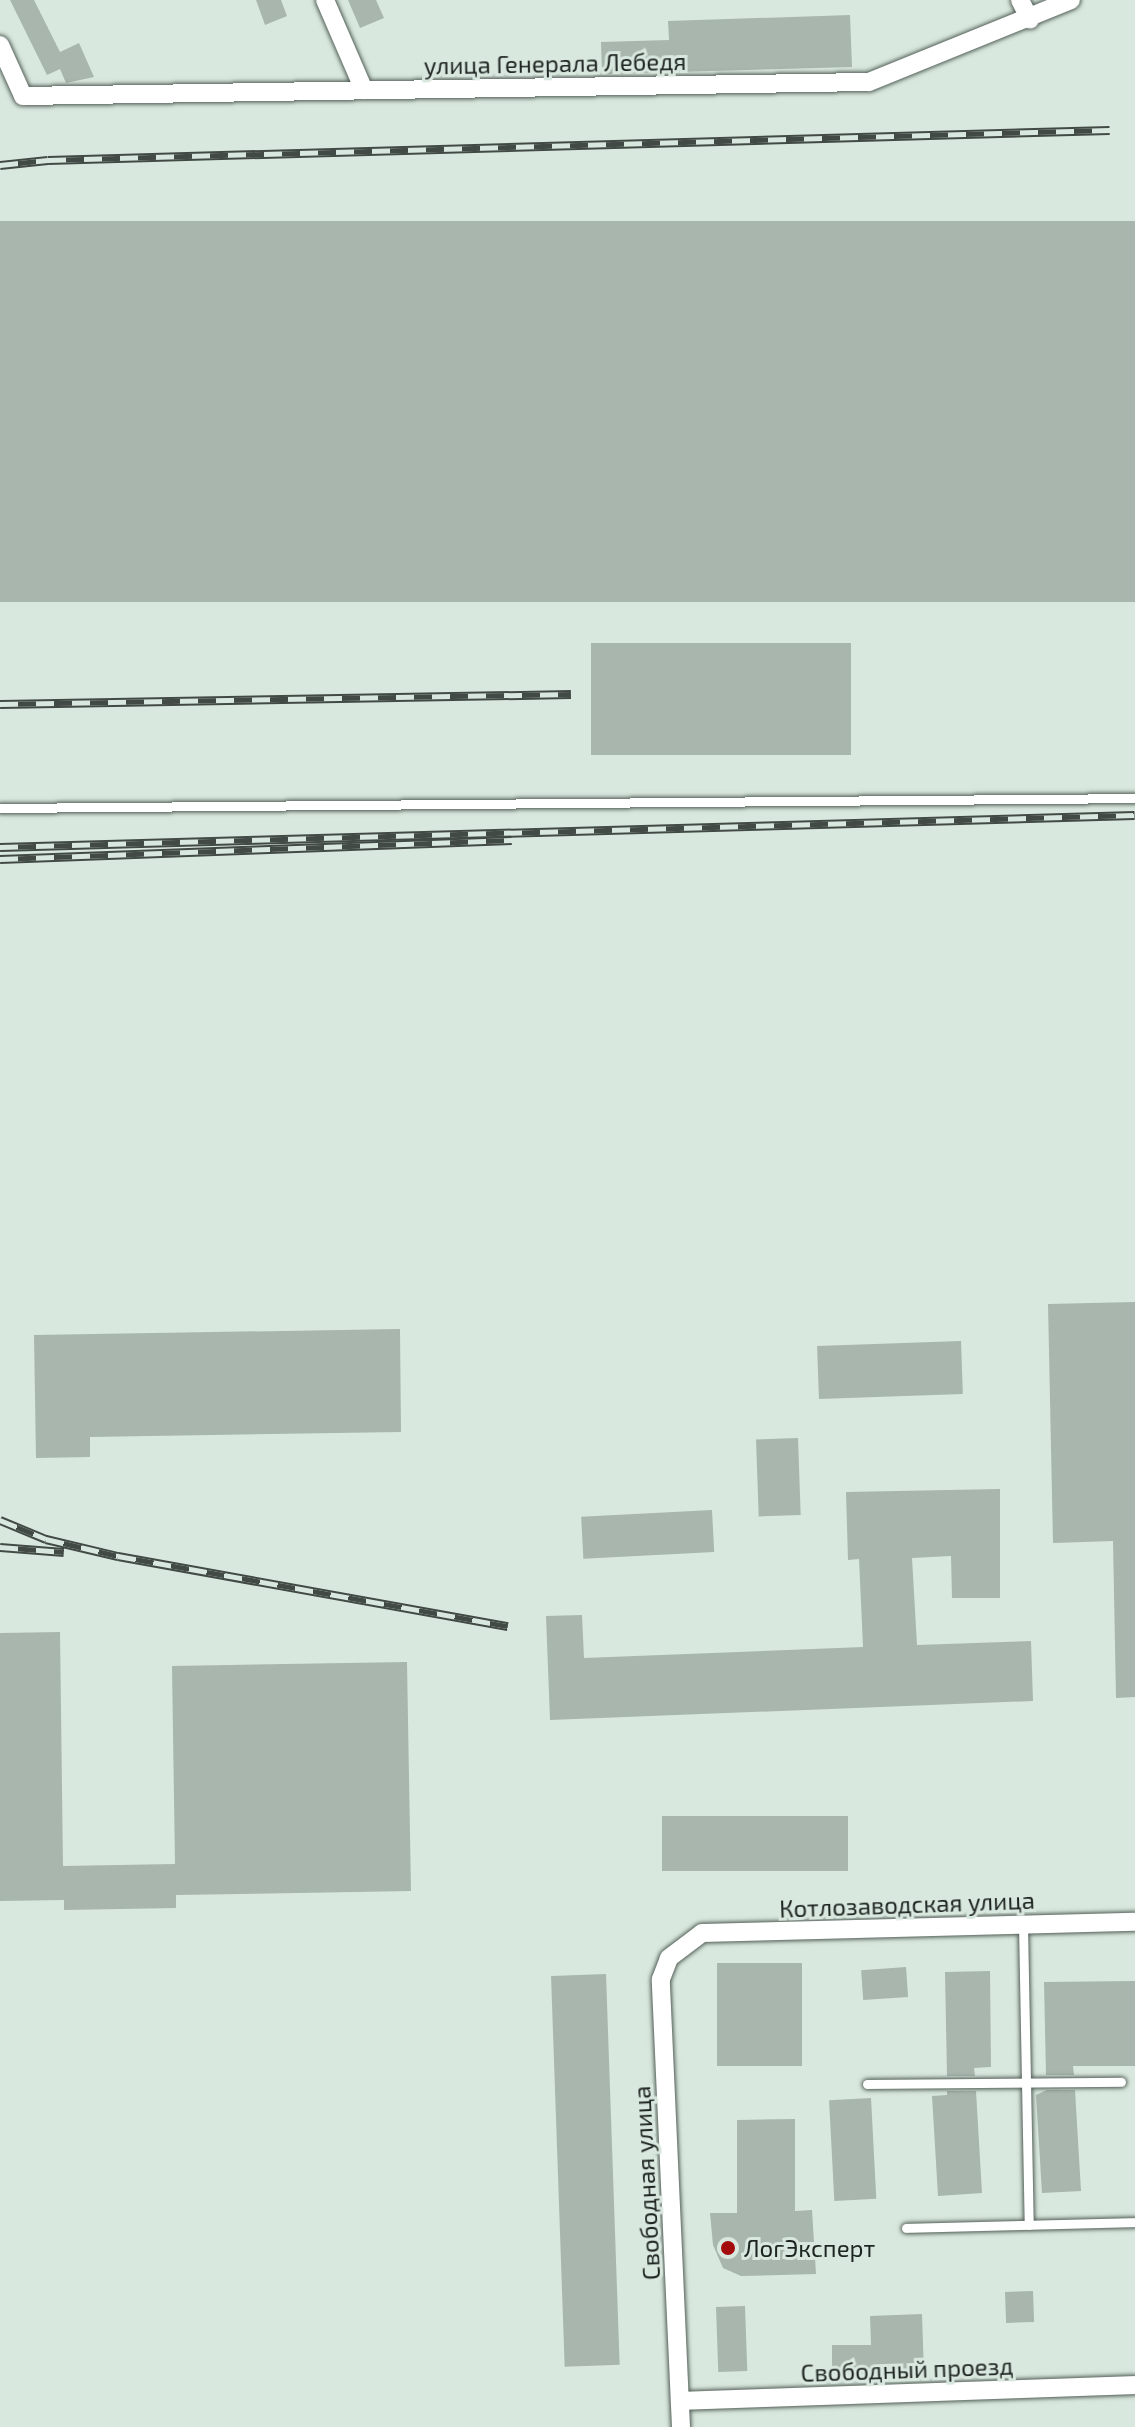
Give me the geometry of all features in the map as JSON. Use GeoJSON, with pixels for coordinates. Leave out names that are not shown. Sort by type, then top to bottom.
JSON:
{"type":"FeatureCollection","features":[{"type":"Feature","properties":{"kind":"street"},"geometry":{"type":"LineString","coordinates":[[325,0],[364,90]]}},
{"type":"Feature","properties":{"kind":"street"},"geometry":{"type":"LineString","coordinates":[[1020,0],[1030,20]]}},
{"type":"Feature","properties":{"kind":"street","name":"улица Генерала Лебедя"},"geometry":{"type":"LineString","coordinates":[[0,45],[23,96],[869,82],[1030,20],[1071,0]]}},
{"type":"Feature","properties":{"kind":"street","name":"Котлозаводская улица"},"geometry":{"type":"LineString","coordinates":[[682,1944],[702,1933],[1135,1922]]}},
{"type":"Feature","properties":{"kind":"street","name":"Свободная улица"},"geometry":{"type":"LineString","coordinates":[[681,2427],[661,1979],[682,1944]]}},
{"type":"Feature","properties":{"kind":"street","name":"Свободный проезд"},"geometry":{"type":"LineString","coordinates":[[680,2401],[1135,2385]]}},
{"type":"Feature","properties":{"kind":"lane"},"geometry":{"type":"LineString","coordinates":[[0,808],[1135,798]]}},
{"type":"Feature","properties":{"kind":"lane"},"geometry":{"type":"LineString","coordinates":[[1023,1925],[1029,2225]]}},
{"type":"Feature","properties":{"kind":"lane"},"geometry":{"type":"LineString","coordinates":[[867,2084],[1121,2082]]}},
{"type":"Feature","properties":{"kind":"lane"},"geometry":{"type":"LineString","coordinates":[[906,2228],[1135,2222]]}},
{"type":"Feature","properties":{"kind":"building"},"geometry":{"type":"Polygon","coordinates":[[[10,0],[34,0],[60,52],[79,43],[94,77],[66,83],[60,69],[47,75],[10,0]]]}},
{"type":"Feature","properties":{"kind":"building"},"geometry":{"type":"Polygon","coordinates":[[[256,0],[281,0],[287,16],[265,25],[256,0]]]}},
{"type":"Feature","properties":{"kind":"building"},"geometry":{"type":"Polygon","coordinates":[[[348,0],[376,0],[384,18],[360,28],[348,0]]]}},
{"type":"Feature","properties":{"kind":"building"},"geometry":{"type":"Polygon","coordinates":[[[850,15],[852,67],[602,74],[601,42],[669,40],[668,21],[850,15]]]}},
{"type":"Feature","properties":{"kind":"building"},"geometry":{"type":"Polygon","coordinates":[[[0,221],[1135,221],[1135,602],[0,602],[0,221]]]}},
{"type":"Feature","properties":{"kind":"building"},"geometry":{"type":"Polygon","coordinates":[[[591,643],[851,643],[851,755],[591,755],[591,643]]]}},
{"type":"Feature","properties":{"kind":"building"},"geometry":{"type":"Polygon","coordinates":[[[1135,1302],[1135,1697],[1116,1698],[1113,1541],[1053,1543],[1048,1304],[1135,1302]]]}},
{"type":"Feature","properties":{"kind":"building"},"geometry":{"type":"Polygon","coordinates":[[[400,1329],[401,1432],[90,1437],[90,1457],[36,1458],[34,1335],[400,1329]]]}},
{"type":"Feature","properties":{"kind":"building"},"geometry":{"type":"Polygon","coordinates":[[[961,1341],[963,1394],[819,1399],[817,1346],[961,1341]]]}},
{"type":"Feature","properties":{"kind":"building"},"geometry":{"type":"Polygon","coordinates":[[[798,1438],[801,1515],[759,1516],[756,1439],[798,1438]]]}},
{"type":"Feature","properties":{"kind":"building"},"geometry":{"type":"Polygon","coordinates":[[[1000,1489],[1000,1598],[952,1598],[951,1556],[912,1558],[917,1645],[1031,1641],[1033,1701],[550,1720],[546,1616],[582,1615],[584,1658],[863,1647],[859,1559],[848,1560],[846,1492],[1000,1489]]]}},
{"type":"Feature","properties":{"kind":"building"},"geometry":{"type":"Polygon","coordinates":[[[712,1510],[714,1552],[583,1559],[581,1517],[712,1510]]]}},
{"type":"Feature","properties":{"kind":"building"},"geometry":{"type":"Polygon","coordinates":[[[60,1632],[63,1866],[175,1864],[172,1666],[407,1662],[411,1891],[176,1895],[176,1908],[64,1910],[64,1900],[0,1901],[0,1633],[60,1632]]]}},
{"type":"Feature","properties":{"kind":"building"},"geometry":{"type":"Polygon","coordinates":[[[662,1816],[848,1816],[848,1871],[662,1871],[662,1816]]]}},
{"type":"Feature","properties":{"kind":"building"},"geometry":{"type":"Polygon","coordinates":[[[717,1963],[802,1963],[802,2066],[717,2066],[717,1963]]]}},
{"type":"Feature","properties":{"kind":"building"},"geometry":{"type":"Polygon","coordinates":[[[906,1967],[908,1997],[863,2000],[861,1970],[906,1967]]]}},
{"type":"Feature","properties":{"kind":"building"},"geometry":{"type":"Polygon","coordinates":[[[990,1971],[991,2067],[974,2068],[975,2076],[947,2076],[945,1972],[990,1971]]]}},
{"type":"Feature","properties":{"kind":"building"},"geometry":{"type":"Polygon","coordinates":[[[606,1974],[620,2365],[565,2367],[551,1976],[606,1974]]]}},
{"type":"Feature","properties":{"kind":"building"},"geometry":{"type":"Polygon","coordinates":[[[1135,1981],[1135,2066],[1073,2066],[1074,2075],[1046,2075],[1044,1982],[1135,1981]]]}},
{"type":"Feature","properties":{"kind":"building"},"geometry":{"type":"Polygon","coordinates":[[[1047,2090],[1075,2090],[1081,2191],[1042,2193],[1036,2095],[1047,2090]]]}},
{"type":"Feature","properties":{"kind":"building"},"geometry":{"type":"Polygon","coordinates":[[[947,2091],[976,2091],[982,2193],[938,2196],[932,2096],[947,2095],[947,2091]]]}},
{"type":"Feature","properties":{"kind":"building"},"geometry":{"type":"Polygon","coordinates":[[[871,2098],[876,2199],[834,2201],[829,2100],[871,2098]]]}},
{"type":"Feature","properties":{"kind":"building"},"geometry":{"type":"Polygon","coordinates":[[[795,2119],[795,2211],[812,2210],[816,2274],[741,2276],[723,2268],[713,2245],[710,2213],[737,2213],[737,2120],[795,2119]]]}},
{"type":"Feature","properties":{"kind":"building"},"geometry":{"type":"Polygon","coordinates":[[[1033,2291],[1034,2322],[1006,2323],[1005,2292],[1033,2291]]]}},
{"type":"Feature","properties":{"kind":"building"},"geometry":{"type":"Polygon","coordinates":[[[745,2306],[747,2371],[718,2372],[716,2307],[745,2306]]]}},
{"type":"Feature","properties":{"kind":"building"},"geometry":{"type":"Polygon","coordinates":[[[922,2314],[924,2374],[832,2374],[832,2345],[871,2345],[870,2316],[922,2314]]]}},
{"type":"Feature","properties":{"kind":"railway"},"geometry":{"type":"LineString","coordinates":[[0,165],[48,160],[1110,130]]}},
{"type":"Feature","properties":{"kind":"railway"},"geometry":{"type":"LineString","coordinates":[[0,704],[571,694]]}},
{"type":"Feature","properties":{"kind":"railway"},"geometry":{"type":"LineString","coordinates":[[0,847],[1135,815]]}},
{"type":"Feature","properties":{"kind":"railway"},"geometry":{"type":"LineString","coordinates":[[0,859],[512,840]]}},
{"type":"Feature","properties":{"kind":"railway"},"geometry":{"type":"LineString","coordinates":[[0,1520],[46,1539],[118,1556],[508,1626]]}},
{"type":"Feature","properties":{"kind":"railway"},"geometry":{"type":"LineString","coordinates":[[0,1547],[64,1552]]}},
{"type":"Feature","properties":{"kind":"place","name":"ЛогЭксперт"},"geometry":{"type":"Point","coordinates":[728,2248]}}]}
